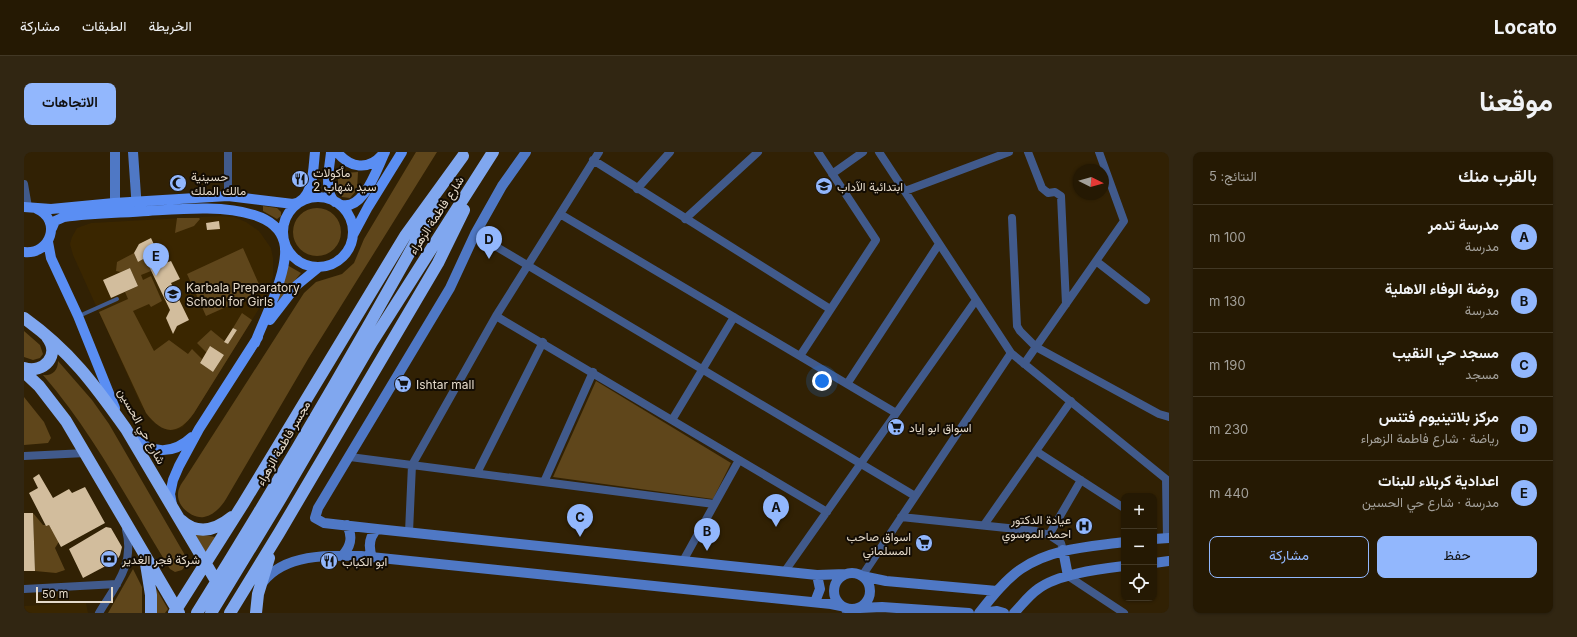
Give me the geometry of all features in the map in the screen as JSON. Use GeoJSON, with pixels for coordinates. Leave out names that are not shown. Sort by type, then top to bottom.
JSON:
{"type":"FeatureCollection","features":[{"type":"Feature","properties":{"kind":"highway","name":"شارع فاطمة الزهراء"},"geometry":{"type":"LineString","coordinates":[[211,613],[402,294],[493,152]]}},
{"type":"Feature","properties":{"kind":"highway","name":"شارع فاطمة الزهراء"},"geometry":{"type":"LineString","coordinates":[[391,286],[464,154]]}},
{"type":"Feature","properties":{"kind":"highway"},"geometry":{"type":"LineString","coordinates":[[176,612],[405,236],[464,154]]}},
{"type":"Feature","properties":{"kind":"highway"},"geometry":{"type":"LineString","coordinates":[[232,612],[438,263],[482,170]]}},
{"type":"Feature","properties":{"kind":"highway","name":"مجسر فاطمة الزهراء"},"geometry":{"type":"LineString","coordinates":[[196,613],[272,491],[391,286]]}},
{"type":"Feature","properties":{"kind":"highway"},"geometry":{"type":"LineString","coordinates":[[24,318],[41,330],[76,363],[126,429]]}},
{"type":"Feature","properties":{"kind":"highway"},"geometry":{"type":"LineString","coordinates":[[24,368],[32,370],[42,368],[52,357],[52,344],[41,330]]}},
{"type":"Feature","properties":{"kind":"highway"},"geometry":{"type":"LineString","coordinates":[[24,372],[39,386],[52,402],[86,453],[139,544],[176,612]]}},
{"type":"Feature","properties":{"kind":"highway","name":"شارع حي الحسين"},"geometry":{"type":"LineString","coordinates":[[126,429],[232,612]]}},
{"type":"Feature","properties":{"kind":"highway"},"geometry":{"type":"LineString","coordinates":[[243,504],[237,522],[239,532],[245,541],[254,545],[264,546],[273,541],[279,533]]}},
{"type":"Feature","properties":{"kind":"highway"},"geometry":{"type":"LineString","coordinates":[[175,512],[186,525],[199,530],[206,530],[220,526],[227,522],[237,513],[243,504]]}},
{"type":"Feature","properties":{"kind":"highway"},"geometry":{"type":"LineString","coordinates":[[256,613],[260,585],[279,533]]}},
{"type":"Feature","properties":{"kind":"highway"},"geometry":{"type":"LineString","coordinates":[[139,544],[150,582],[151,613]]}},
{"type":"Feature","properties":{"kind":"main road"},"geometry":{"type":"LineString","coordinates":[[115,152],[115,208]]}},
{"type":"Feature","properties":{"kind":"main road"},"geometry":{"type":"LineString","coordinates":[[133,152],[137,207]]}},
{"type":"Feature","properties":{"kind":"main road"},"geometry":{"type":"LineString","coordinates":[[255,343],[271,305],[279,279],[284,257],[283,231],[285,220],[290,210],[308,191],[311,183],[315,152]]}},
{"type":"Feature","properties":{"kind":"main road"},"geometry":{"type":"LineString","coordinates":[[331,152],[329,188],[331,196],[351,220],[352,239]]}},
{"type":"Feature","properties":{"kind":"main road"},"geometry":{"type":"LineString","coordinates":[[337,152],[348,163],[363,166],[377,161],[385,152]]}},
{"type":"Feature","properties":{"kind":"main road"},"geometry":{"type":"LineString","coordinates":[[29,207],[51,209],[137,207],[228,196],[286,204],[317,197],[350,206],[358,202],[366,190],[385,152]]}},
{"type":"Feature","properties":{"kind":"main road"},"geometry":{"type":"LineString","coordinates":[[137,207],[241,212],[260,217],[271,223],[284,242],[289,253],[297,261],[308,266],[319,267],[331,265],[340,259],[348,250],[357,225],[402,152]]}},
{"type":"Feature","properties":{"kind":"main road"},"geometry":{"type":"LineString","coordinates":[[526,152],[502,186],[475,234],[450,288],[350,457],[318,508],[315,518],[320,522],[377,529],[817,575],[854,573],[886,581],[998,591]]}},
{"type":"Feature","properties":{"kind":"main road"},"geometry":{"type":"LineString","coordinates":[[29,207],[46,215],[52,228]]}},
{"type":"Feature","properties":{"kind":"main road"},"geometry":{"type":"LineString","coordinates":[[24,252],[37,251],[48,242],[53,223],[59,218],[115,208]]}},
{"type":"Feature","properties":{"kind":"main road","name":"شارع حي الحسين"},"geometry":{"type":"LineString","coordinates":[[48,242],[51,258],[78,316],[107,391],[126,429]]}},
{"type":"Feature","properties":{"kind":"main road"},"geometry":{"type":"LineString","coordinates":[[175,512],[170,494],[173,480],[199,429],[290,292],[319,267]]}},
{"type":"Feature","properties":{"kind":"main road"},"geometry":{"type":"LineString","coordinates":[[126,429],[140,443],[149,448],[163,451],[177,448],[199,429]]}},
{"type":"Feature","properties":{"kind":"main road"},"geometry":{"type":"LineString","coordinates":[[342,555],[350,545],[350,531],[347,525]]}},
{"type":"Feature","properties":{"kind":"main road"},"geometry":{"type":"LineString","coordinates":[[372,557],[370,551],[370,539],[377,529]]}},
{"type":"Feature","properties":{"kind":"main road"},"geometry":{"type":"LineString","coordinates":[[1157,539],[1168,538]]}},
{"type":"Feature","properties":{"kind":"main road"},"geometry":{"type":"LineString","coordinates":[[980,613],[998,591],[1020,569],[1041,558],[1063,550],[1121,542]]}},
{"type":"Feature","properties":{"kind":"main road"},"geometry":{"type":"LineString","coordinates":[[1063,550],[1068,576]]}},
{"type":"Feature","properties":{"kind":"main road"},"geometry":{"type":"LineString","coordinates":[[260,585],[272,571],[290,562],[342,555],[815,602],[848,609],[882,607],[969,613]]}},
{"type":"Feature","properties":{"kind":"main road"},"geometry":{"type":"LineString","coordinates":[[1157,563],[1169,561]]}},
{"type":"Feature","properties":{"kind":"main road"},"geometry":{"type":"LineString","coordinates":[[1014,613],[1038,588],[1068,576],[1121,567]]}},
{"type":"Feature","properties":{"kind":"main road"},"geometry":{"type":"LineString","coordinates":[[846,574],[836,582],[834,588],[836,601],[848,609]]}},
{"type":"Feature","properties":{"kind":"main road"},"geometry":{"type":"LineString","coordinates":[[815,602],[820,589],[817,575]]}},
{"type":"Feature","properties":{"kind":"main road"},"geometry":{"type":"LineString","coordinates":[[848,609],[865,604],[869,598],[870,589],[868,582],[862,576]]}},
{"type":"Feature","properties":{"kind":"main road"},"geometry":{"type":"LineString","coordinates":[[882,607],[875,596],[876,589],[880,584],[886,581]]}},
{"type":"Feature","properties":{"kind":"main road"},"geometry":{"type":"LineString","coordinates":[[980,613],[997,611],[1004,613]]}},
{"type":"Feature","properties":{"kind":"street"},"geometry":{"type":"LineString","coordinates":[[228,152],[228,196]]}},
{"type":"Feature","properties":{"kind":"street"},"geometry":{"type":"LineString","coordinates":[[409,532],[412,465],[496,316],[593,160],[600,152]]}},
{"type":"Feature","properties":{"kind":"street"},"geometry":{"type":"LineString","coordinates":[[637,188],[670,152]]}},
{"type":"Feature","properties":{"kind":"street"},"geometry":{"type":"LineString","coordinates":[[685,219],[758,152]]}},
{"type":"Feature","properties":{"kind":"street"},"geometry":{"type":"LineString","coordinates":[[800,356],[876,240],[818,152]]}},
{"type":"Feature","properties":{"kind":"street"},"geometry":{"type":"LineString","coordinates":[[832,174],[863,152]]}},
{"type":"Feature","properties":{"kind":"street"},"geometry":{"type":"LineString","coordinates":[[879,152],[1011,353],[1166,479],[1168,538]]}},
{"type":"Feature","properties":{"kind":"street"},"geometry":{"type":"LineString","coordinates":[[905,191],[991,156],[1009,152]]}},
{"type":"Feature","properties":{"kind":"street"},"geometry":{"type":"LineString","coordinates":[[1028,152],[1042,188],[1048,193],[1055,192],[1061,196],[1066,304]]}},
{"type":"Feature","properties":{"kind":"street"},"geometry":{"type":"LineString","coordinates":[[1024,364],[1124,221],[1099,152]]}},
{"type":"Feature","properties":{"kind":"street"},"geometry":{"type":"LineString","coordinates":[[593,160],[830,309]]}},
{"type":"Feature","properties":{"kind":"street"},"geometry":{"type":"LineString","coordinates":[[24,184],[29,207]]}},
{"type":"Feature","properties":{"kind":"street"},"geometry":{"type":"LineString","coordinates":[[560,214],[896,413]]}},
{"type":"Feature","properties":{"kind":"street"},"geometry":{"type":"LineString","coordinates":[[1012,218],[1017,326],[1020,331],[1036,347],[1159,414],[1169,417]]}},
{"type":"Feature","properties":{"kind":"street"},"geometry":{"type":"LineString","coordinates":[[475,234],[915,496]]}},
{"type":"Feature","properties":{"kind":"street"},"geometry":{"type":"LineString","coordinates":[[847,384],[939,244]]}},
{"type":"Feature","properties":{"kind":"street"},"geometry":{"type":"LineString","coordinates":[[1096,261],[1146,300]]}},
{"type":"Feature","properties":{"kind":"street"},"geometry":{"type":"LineString","coordinates":[[785,571],[976,300]]}},
{"type":"Feature","properties":{"kind":"street"},"geometry":{"type":"LineString","coordinates":[[496,316],[543,342],[827,512]]}},
{"type":"Feature","properties":{"kind":"street"},"geometry":{"type":"LineString","coordinates":[[672,420],[701,369],[734,317]]}},
{"type":"Feature","properties":{"kind":"street"},"geometry":{"type":"LineString","coordinates":[[477,473],[543,342]]}},
{"type":"Feature","properties":{"kind":"street"},"geometry":{"type":"LineString","coordinates":[[862,576],[1011,353]]}},
{"type":"Feature","properties":{"kind":"street"},"geometry":{"type":"LineString","coordinates":[[544,482],[593,372]]}},
{"type":"Feature","properties":{"kind":"street"},"geometry":{"type":"LineString","coordinates":[[984,525],[1071,401]]}},
{"type":"Feature","properties":{"kind":"street"},"geometry":{"type":"LineString","coordinates":[[1036,451],[1121,506]]}},
{"type":"Feature","properties":{"kind":"street"},"geometry":{"type":"LineString","coordinates":[[24,456],[86,453]]}},
{"type":"Feature","properties":{"kind":"street"},"geometry":{"type":"LineString","coordinates":[[350,457],[714,504]]}},
{"type":"Feature","properties":{"kind":"street"},"geometry":{"type":"LineString","coordinates":[[683,561],[739,460]]}},
{"type":"Feature","properties":{"kind":"street"},"geometry":{"type":"LineString","coordinates":[[1049,535],[1081,480]]}},
{"type":"Feature","properties":{"kind":"street"},"geometry":{"type":"LineString","coordinates":[[99,613],[127,564],[129,541],[123,516]]}},
{"type":"Feature","properties":{"kind":"street"},"geometry":{"type":"LineString","coordinates":[[901,517],[1036,531],[1049,535],[1061,543],[1063,550]]}},
{"type":"Feature","properties":{"kind":"street"},"geometry":{"type":"LineString","coordinates":[[1068,576],[1124,613]]}},
{"type":"Feature","properties":{"kind":"street"},"geometry":{"type":"LineString","coordinates":[[24,589],[116,584]]}},
{"type":"Feature","properties":{"kind":"lane"},"geometry":{"type":"LineString","coordinates":[[78,316],[117,299]]}},
{"type":"Feature","properties":{"kind":"shaded area"},"geometry":{"type":"Polygon","coordinates":[[[416,152],[437,152],[308,359],[226,499],[217,510],[208,516],[195,516],[186,511],[178,499],[179,490],[182,483],[304,293],[316,282],[342,274],[354,263],[364,239],[416,152]]]}},
{"type":"Feature","properties":{"kind":"shaded area"},"geometry":{"type":"Polygon","coordinates":[[[338,170],[345,173],[358,172],[357,190],[350,198],[342,197],[338,190],[338,170]]]}},
{"type":"Feature","properties":{"kind":"shaded area"},"geometry":{"type":"Polygon","coordinates":[[[263,206],[277,208],[281,212],[281,216],[277,219],[263,211],[263,206]]]}},
{"type":"Feature","properties":{"kind":"shaded area"},"geometry":{"type":"Polygon","coordinates":[[[317,208],[326,210],[334,215],[339,223],[341,232],[339,241],[334,249],[326,254],[317,256],[308,254],[300,249],[295,241],[293,232],[295,223],[300,215],[308,210],[317,208]]]}},
{"type":"Feature","properties":{"kind":"shaded area"},"geometry":{"type":"Polygon","coordinates":[[[220,216],[234,217],[246,222],[259,231],[271,248],[273,258],[273,277],[265,299],[194,413],[183,427],[176,430],[167,430],[152,420],[141,405],[73,255],[70,244],[77,228],[91,223],[220,216]]]}},
{"type":"Feature","properties":{"kind":"shaded area"},"geometry":{"type":"Polygon","coordinates":[[[177,218],[200,219],[194,226],[175,233],[177,218]]]}},
{"type":"Feature","properties":{"kind":"shaded area"},"geometry":{"type":"Polygon","coordinates":[[[243,248],[262,291],[206,316],[187,274],[243,248]]]}},
{"type":"Feature","properties":{"kind":"shaded area"},"geometry":{"type":"Polygon","coordinates":[[[134,253],[138,262],[145,258],[151,271],[141,275],[143,280],[151,276],[162,301],[151,307],[149,304],[133,311],[154,351],[169,340],[188,354],[192,349],[202,359],[200,363],[213,372],[224,355],[206,352],[197,343],[211,330],[228,344],[237,330],[233,328],[242,313],[252,320],[194,413],[188,421],[176,429],[164,429],[158,426],[146,413],[99,312],[128,299],[125,292],[138,286],[130,268],[121,272],[116,271],[117,262],[134,253]]]}},
{"type":"Feature","properties":{"kind":"shaded area"},"geometry":{"type":"Polygon","coordinates":[[[287,265],[301,273],[277,301],[287,265]]]}},
{"type":"Feature","properties":{"kind":"shaded area"},"geometry":{"type":"Polygon","coordinates":[[[24,331],[40,345],[43,354],[40,358],[33,360],[24,357],[24,331]]]}},
{"type":"Feature","properties":{"kind":"shaded area"},"geometry":{"type":"Polygon","coordinates":[[[58,361],[92,400],[109,424],[186,557],[187,564],[182,570],[175,572],[170,569],[95,445],[79,421],[43,375],[52,374],[57,368],[58,361]]]}},
{"type":"Feature","properties":{"kind":"shaded area"},"geometry":{"type":"Polygon","coordinates":[[[596,381],[731,463],[713,499],[553,477],[596,381]]]}},
{"type":"Feature","properties":{"kind":"shaded area"},"geometry":{"type":"Polygon","coordinates":[[[24,397],[44,422],[51,438],[48,443],[24,445],[24,397]]]}},
{"type":"Feature","properties":{"kind":"shaded area"},"geometry":{"type":"Polygon","coordinates":[[[33,513],[43,525],[49,525],[60,540],[55,548],[65,570],[56,573],[35,571],[33,513]]]}},
{"type":"Feature","properties":{"kind":"shaded area"},"geometry":{"type":"Polygon","coordinates":[[[194,533],[215,537],[206,553],[194,533]]]}},
{"type":"Feature","properties":{"kind":"shaded area"},"geometry":{"type":"Polygon","coordinates":[[[133,569],[142,587],[142,613],[108,613],[133,569]]]}},
{"type":"Feature","properties":{"kind":"shaded area"},"geometry":{"type":"Polygon","coordinates":[[[154,585],[168,609],[165,613],[156,613],[154,585]]]}},
{"type":"Feature","properties":{"kind":"shaded area"},"geometry":{"type":"Polygon","coordinates":[[[86,603],[88,613],[24,613],[24,606],[86,603]]]}},
{"type":"Feature","properties":{"kind":"building"},"geometry":{"type":"Polygon","coordinates":[[[219,221],[220,229],[207,230],[206,223],[219,221]]]}},
{"type":"Feature","properties":{"kind":"building"},"geometry":{"type":"Polygon","coordinates":[[[151,238],[163,264],[171,261],[180,279],[171,283],[189,320],[177,326],[173,334],[166,318],[170,310],[145,258],[138,262],[134,253],[139,244],[151,238]]]}},
{"type":"Feature","properties":{"kind":"building"},"geometry":{"type":"Polygon","coordinates":[[[130,268],[138,286],[111,298],[103,280],[130,268]]]}},
{"type":"Feature","properties":{"kind":"building"},"geometry":{"type":"Polygon","coordinates":[[[233,328],[237,330],[228,344],[224,342],[233,328]]]}},
{"type":"Feature","properties":{"kind":"building"},"geometry":{"type":"Polygon","coordinates":[[[210,346],[224,355],[213,372],[200,363],[210,346]]]}},
{"type":"Feature","properties":{"kind":"building"},"geometry":{"type":"Polygon","coordinates":[[[39,474],[53,498],[69,489],[72,493],[85,487],[105,523],[61,547],[49,525],[46,526],[29,493],[38,488],[33,478],[39,474]]]}},
{"type":"Feature","properties":{"kind":"building"},"geometry":{"type":"Polygon","coordinates":[[[24,513],[33,513],[35,571],[24,571],[24,513]]]}},
{"type":"Feature","properties":{"kind":"building"},"geometry":{"type":"Polygon","coordinates":[[[106,527],[111,528],[122,547],[120,555],[117,560],[83,578],[69,549],[106,527]]]}},
{"type":"Feature","properties":{"kind":"place","name":"مأكولات سيد شهاب 2"},"geometry":{"type":"Point","coordinates":[300,179]}},
{"type":"Feature","properties":{"kind":"place","name":"حسينية مالك الملك"},"geometry":{"type":"Point","coordinates":[178,183]}},
{"type":"Feature","properties":{"kind":"place","name":"ابتدائية الآداب"},"geometry":{"type":"Point","coordinates":[824,186]}},
{"type":"Feature","properties":{"kind":"place","name":"مركز بلاتينيوم فتنس"},"geometry":{"type":"Point","coordinates":[489,259]}},
{"type":"Feature","properties":{"kind":"place","name":"اعدادية كربلاء للبنات"},"geometry":{"type":"Point","coordinates":[156,276]}},
{"type":"Feature","properties":{"kind":"place","name":"Karbala Preparatory School for Girls"},"geometry":{"type":"Point","coordinates":[173,294]}},
{"type":"Feature","properties":{"kind":"place","name":"Ishtar mall"},"geometry":{"type":"Point","coordinates":[403,384]}},
{"type":"Feature","properties":{"kind":"place","name":"اسواق ابو إياد"},"geometry":{"type":"Point","coordinates":[896,427]}},
{"type":"Feature","properties":{"kind":"place","name":"عيادة الدكتور احمد الموسوي"},"geometry":{"type":"Point","coordinates":[1084,526]}},
{"type":"Feature","properties":{"kind":"place","name":"مدرسة تدمر"},"geometry":{"type":"Point","coordinates":[776,527]}},
{"type":"Feature","properties":{"kind":"place","name":"مسجد حي النقيب"},"geometry":{"type":"Point","coordinates":[580,537]}},
{"type":"Feature","properties":{"kind":"place","name":"اسواق صاحب المسلماني"},"geometry":{"type":"Point","coordinates":[924,543]}},
{"type":"Feature","properties":{"kind":"place","name":"روضة الوفاء الاهلية"},"geometry":{"type":"Point","coordinates":[707,551]}},
{"type":"Feature","properties":{"kind":"place","name":"شركة فجر الغدير"},"geometry":{"type":"Point","coordinates":[109,559]}},
{"type":"Feature","properties":{"kind":"place","name":"ابو الكباب"},"geometry":{"type":"Point","coordinates":[329,561]}}]}
